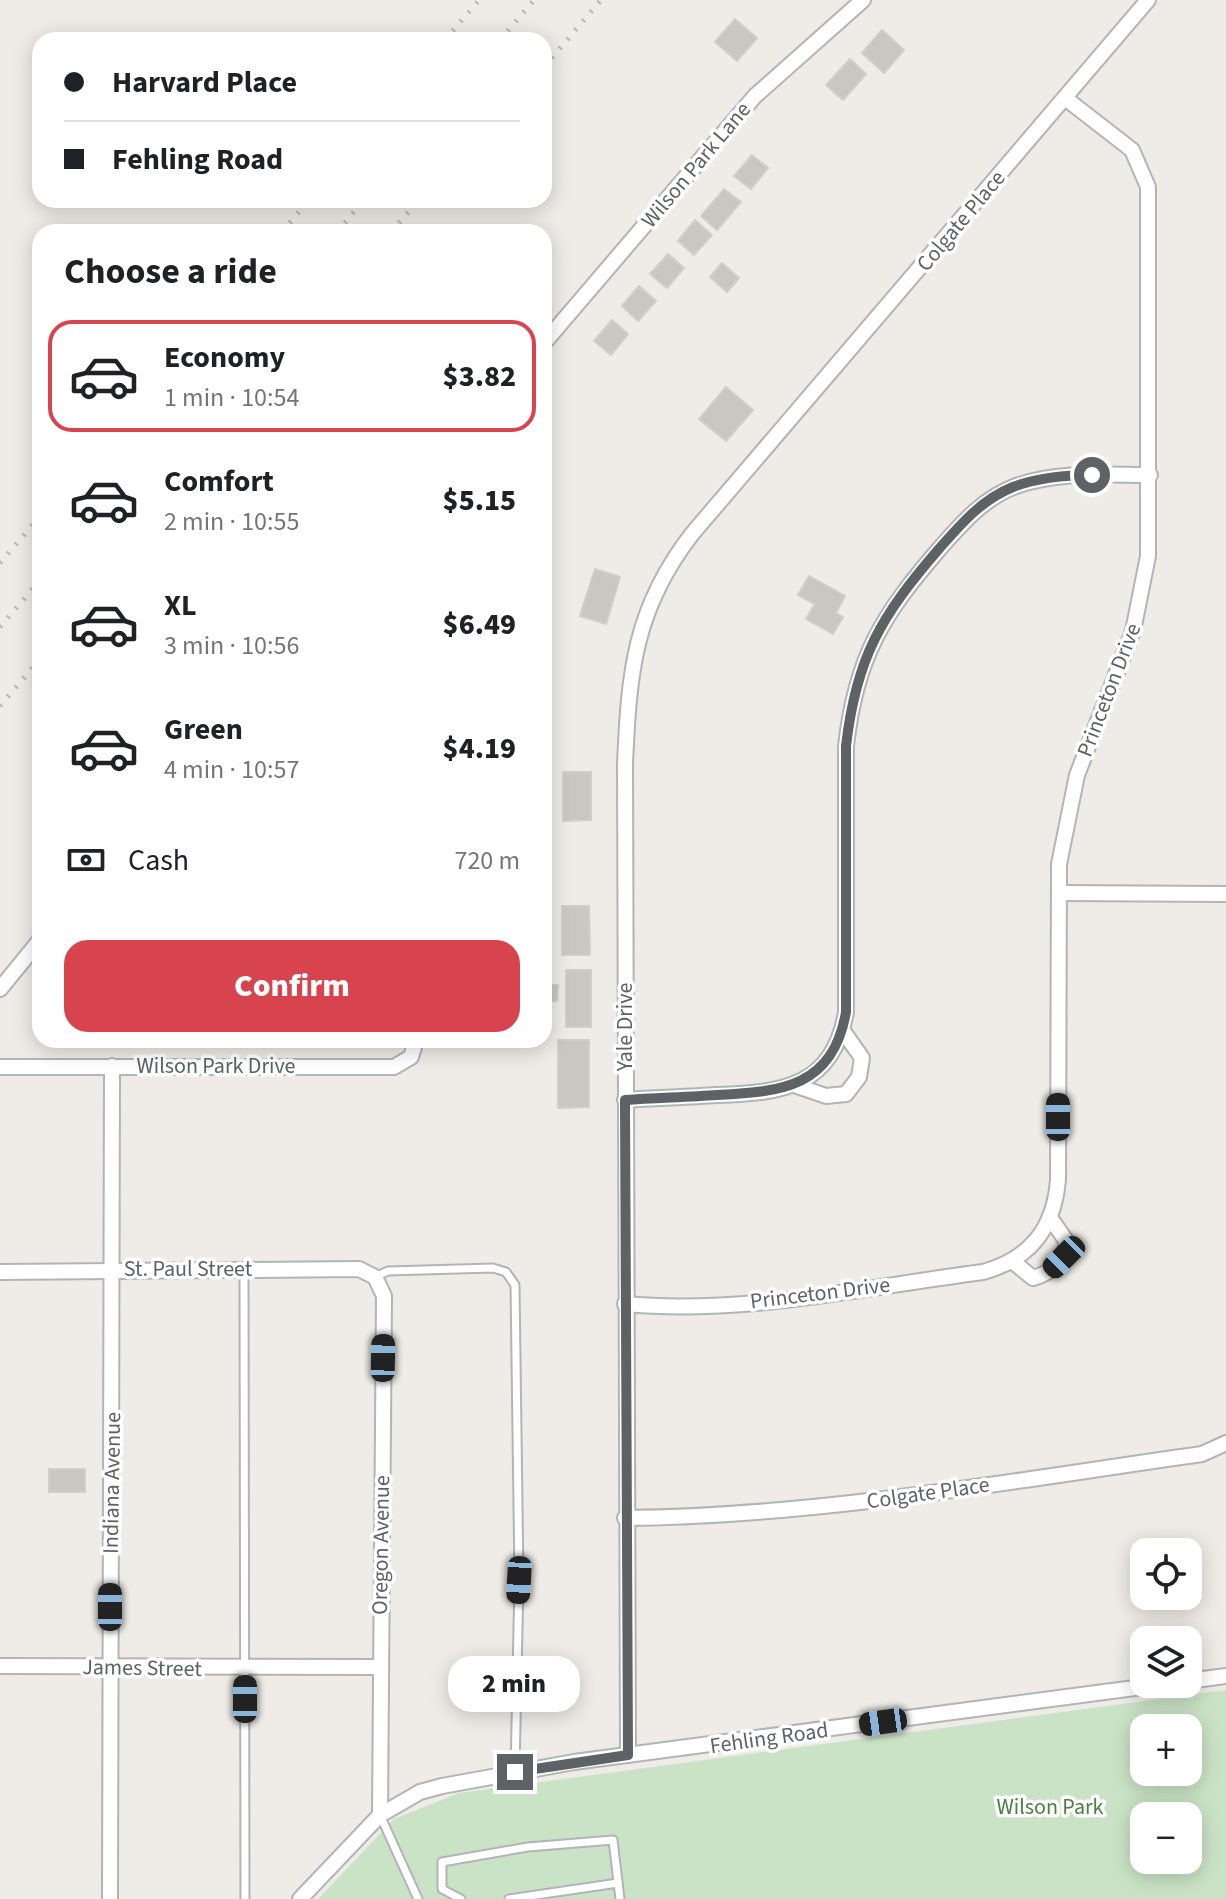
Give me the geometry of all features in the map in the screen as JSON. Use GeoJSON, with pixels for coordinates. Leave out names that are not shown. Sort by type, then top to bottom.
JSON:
{"type":"FeatureCollection","features":[{"type":"Feature","properties":{"kind":"street","name":"Wilson Park Lane"},"geometry":{"type":"LineString","coordinates":[[552,334],[755,96],[863,0]]}},
{"type":"Feature","properties":{"kind":"street","name":"Colgate Place"},"geometry":{"type":"LineString","coordinates":[[773,440],[1148,0]]}},
{"type":"Feature","properties":{"kind":"street","name":"Princeton Drive"},"geometry":{"type":"LineString","coordinates":[[625,1304],[660,1307],[728,1304],[983,1272],[1012,1261],[1041,1237],[1051,1219],[1058,1180],[1059,864],[1077,775],[1120,669],[1142,596],[1149,543],[1150,475],[1148,187],[1132,150],[1065,98]]}},
{"type":"Feature","properties":{"kind":"street","name":"Yale Drive"},"geometry":{"type":"LineString","coordinates":[[628,1755],[625,764],[633,655],[655,591],[674,558],[773,440]]}},
{"type":"Feature","properties":{"kind":"street"},"geometry":{"type":"LineString","coordinates":[[625,1100],[754,1095],[794,1085],[826,1062],[843,1031],[846,1012],[846,746],[856,684],[880,626],[898,596],[958,527],[990,499],[1013,487],[1063,475],[1150,475]]}},
{"type":"Feature","properties":{"kind":"street"},"geometry":{"type":"LineString","coordinates":[[1059,893],[1226,894]]}},
{"type":"Feature","properties":{"kind":"street"},"geometry":{"type":"LineString","coordinates":[[0,989],[32,950]]}},
{"type":"Feature","properties":{"kind":"street"},"geometry":{"type":"LineString","coordinates":[[794,1085],[826,1096],[846,1094],[859,1077],[862,1058],[843,1031]]}},
{"type":"Feature","properties":{"kind":"street","name":"Wilson Park Drive"},"geometry":{"type":"LineString","coordinates":[[0,1067],[394,1067],[411,1057],[414,1048]]}},
{"type":"Feature","properties":{"kind":"street","name":"Indiana Avenue"},"geometry":{"type":"LineString","coordinates":[[110,1899],[114,1269],[112,1066]]}},
{"type":"Feature","properties":{"kind":"street"},"geometry":{"type":"LineString","coordinates":[[1012,1261],[1019,1271],[1033,1278],[1046,1275],[1064,1257],[1067,1242],[1051,1219]]}},
{"type":"Feature","properties":{"kind":"street","name":"St. Paul Street"},"geometry":{"type":"LineString","coordinates":[[0,1272],[359,1269],[375,1277]]}},
{"type":"Feature","properties":{"kind":"street","name":"Oregon Avenue"},"geometry":{"type":"LineString","coordinates":[[375,1277],[384,1296],[380,1815]]}},
{"type":"Feature","properties":{"kind":"street","name":"Colgate Place"},"geometry":{"type":"LineString","coordinates":[[625,1518],[718,1517],[799,1511],[1224,1449]]}},
{"type":"Feature","properties":{"kind":"street","name":"James Street"},"geometry":{"type":"LineString","coordinates":[[0,1666],[379,1667]]}},
{"type":"Feature","properties":{"kind":"street"},"geometry":{"type":"LineString","coordinates":[[1202,1679],[1226,1676]]}},
{"type":"Feature","properties":{"kind":"street","name":"Fehling Road"},"geometry":{"type":"LineString","coordinates":[[300,1899],[380,1815],[420,1792],[515,1772],[628,1755],[1130,1689]]}},
{"type":"Feature","properties":{"kind":"lane"},"geometry":{"type":"LineString","coordinates":[[244,1268],[245,1899]]}},
{"type":"Feature","properties":{"kind":"lane"},"geometry":{"type":"LineString","coordinates":[[375,1277],[388,1271],[493,1268],[506,1272],[515,1285],[519,1580],[515,1772]]}},
{"type":"Feature","properties":{"kind":"lane"},"geometry":{"type":"LineString","coordinates":[[380,1815],[418,1899]]}},
{"type":"Feature","properties":{"kind":"lane"},"geometry":{"type":"LineString","coordinates":[[461,1899],[442,1889],[442,1862],[528,1847],[613,1840],[620,1899]]}},
{"type":"Feature","properties":{"kind":"lane"},"geometry":{"type":"LineString","coordinates":[[509,1899],[618,1883]]}},
{"type":"Feature","properties":{"kind":"green space","name":"Wilson Park"},"geometry":{"type":"Polygon","coordinates":[[[1226,1690],[1226,1899],[318,1899],[394,1819],[459,1793],[1166,1698],[1202,1698],[1202,1693],[1226,1690]]]}},
{"type":"Feature","properties":{"kind":"building"},"geometry":{"type":"Polygon","coordinates":[[[735,19],[757,38],[737,61],[715,42],[735,19]]]}},
{"type":"Feature","properties":{"kind":"building"},"geometry":{"type":"Polygon","coordinates":[[[882,30],[904,50],[884,73],[862,53],[882,30]]]}},
{"type":"Feature","properties":{"kind":"building"},"geometry":{"type":"Polygon","coordinates":[[[850,59],[866,74],[843,100],[826,85],[850,59]]]}},
{"type":"Feature","properties":{"kind":"building"},"geometry":{"type":"Polygon","coordinates":[[[752,155],[768,168],[751,189],[734,176],[752,155]]]}},
{"type":"Feature","properties":{"kind":"building"},"geometry":{"type":"Polygon","coordinates":[[[724,189],[741,202],[717,230],[701,216],[724,189]]]}},
{"type":"Feature","properties":{"kind":"building"},"geometry":{"type":"Polygon","coordinates":[[[695,220],[712,235],[694,255],[678,241],[695,220]]]}},
{"type":"Feature","properties":{"kind":"building"},"geometry":{"type":"Polygon","coordinates":[[[668,254],[684,268],[667,288],[650,274],[668,254]]]}},
{"type":"Feature","properties":{"kind":"building"},"geometry":{"type":"Polygon","coordinates":[[[722,263],[739,278],[727,292],[710,277],[722,263]]]}},
{"type":"Feature","properties":{"kind":"building"},"geometry":{"type":"Polygon","coordinates":[[[639,286],[656,301],[638,321],[622,306],[639,286]]]}},
{"type":"Feature","properties":{"kind":"building"},"geometry":{"type":"Polygon","coordinates":[[[612,320],[628,334],[611,355],[594,341],[612,320]]]}},
{"type":"Feature","properties":{"kind":"building"},"geometry":{"type":"Polygon","coordinates":[[[726,387],[753,410],[726,441],[699,419],[726,387]]]}},
{"type":"Feature","properties":{"kind":"building"},"geometry":{"type":"Polygon","coordinates":[[[595,569],[620,577],[606,624],[580,616],[595,569]]]}},
{"type":"Feature","properties":{"kind":"building"},"geometry":{"type":"Polygon","coordinates":[[[809,576],[845,596],[836,613],[843,617],[833,634],[806,619],[815,604],[798,595],[809,576]]]}},
{"type":"Feature","properties":{"kind":"building"},"geometry":{"type":"Polygon","coordinates":[[[563,772],[591,772],[591,820],[563,821],[563,772]]]}},
{"type":"Feature","properties":{"kind":"building"},"geometry":{"type":"Polygon","coordinates":[[[562,906],[589,906],[590,955],[562,955],[562,906]]]}},
{"type":"Feature","properties":{"kind":"building"},"geometry":{"type":"Polygon","coordinates":[[[566,970],[591,970],[591,1027],[566,1027],[566,970]]]}},
{"type":"Feature","properties":{"kind":"building"},"geometry":{"type":"Polygon","coordinates":[[[552,985],[558,985],[557,1001],[552,1001],[552,985]]]}},
{"type":"Feature","properties":{"kind":"building"},"geometry":{"type":"Polygon","coordinates":[[[558,1040],[589,1040],[589,1107],[558,1108],[558,1040]]]}},
{"type":"Feature","properties":{"kind":"building"},"geometry":{"type":"Polygon","coordinates":[[[49,1469],[85,1469],[85,1492],[49,1492],[49,1469]]]}},
{"type":"Feature","properties":{"kind":"railway"},"geometry":{"type":"LineString","coordinates":[[452,32],[479,0]]}},
{"type":"Feature","properties":{"kind":"railway"},"geometry":{"type":"LineString","coordinates":[[507,32],[534,0]]}},
{"type":"Feature","properties":{"kind":"railway"},"geometry":{"type":"LineString","coordinates":[[552,58],[601,0]]}},
{"type":"Feature","properties":{"kind":"railway"},"geometry":{"type":"LineString","coordinates":[[289,224],[302,208]]}},
{"type":"Feature","properties":{"kind":"railway"},"geometry":{"type":"LineString","coordinates":[[344,224],[357,208]]}},
{"type":"Feature","properties":{"kind":"railway"},"geometry":{"type":"LineString","coordinates":[[398,224],[412,208]]}},
{"type":"Feature","properties":{"kind":"railway"},"geometry":{"type":"LineString","coordinates":[[0,563],[32,525]]}},
{"type":"Feature","properties":{"kind":"railway"},"geometry":{"type":"LineString","coordinates":[[0,627],[32,589]]}},
{"type":"Feature","properties":{"kind":"railway"},"geometry":{"type":"LineString","coordinates":[[0,706],[32,668]]}},
{"type":"Feature","properties":{"kind":"route"},"geometry":{"type":"LineString","coordinates":[[515,1772],[628,1755],[625,1100],[754,1095],[778,1091],[812,1075],[826,1062],[843,1031],[846,1012],[846,746],[856,684],[867,651],[898,596],[968,516],[1013,487],[1063,475],[1092,475]]}}]}
